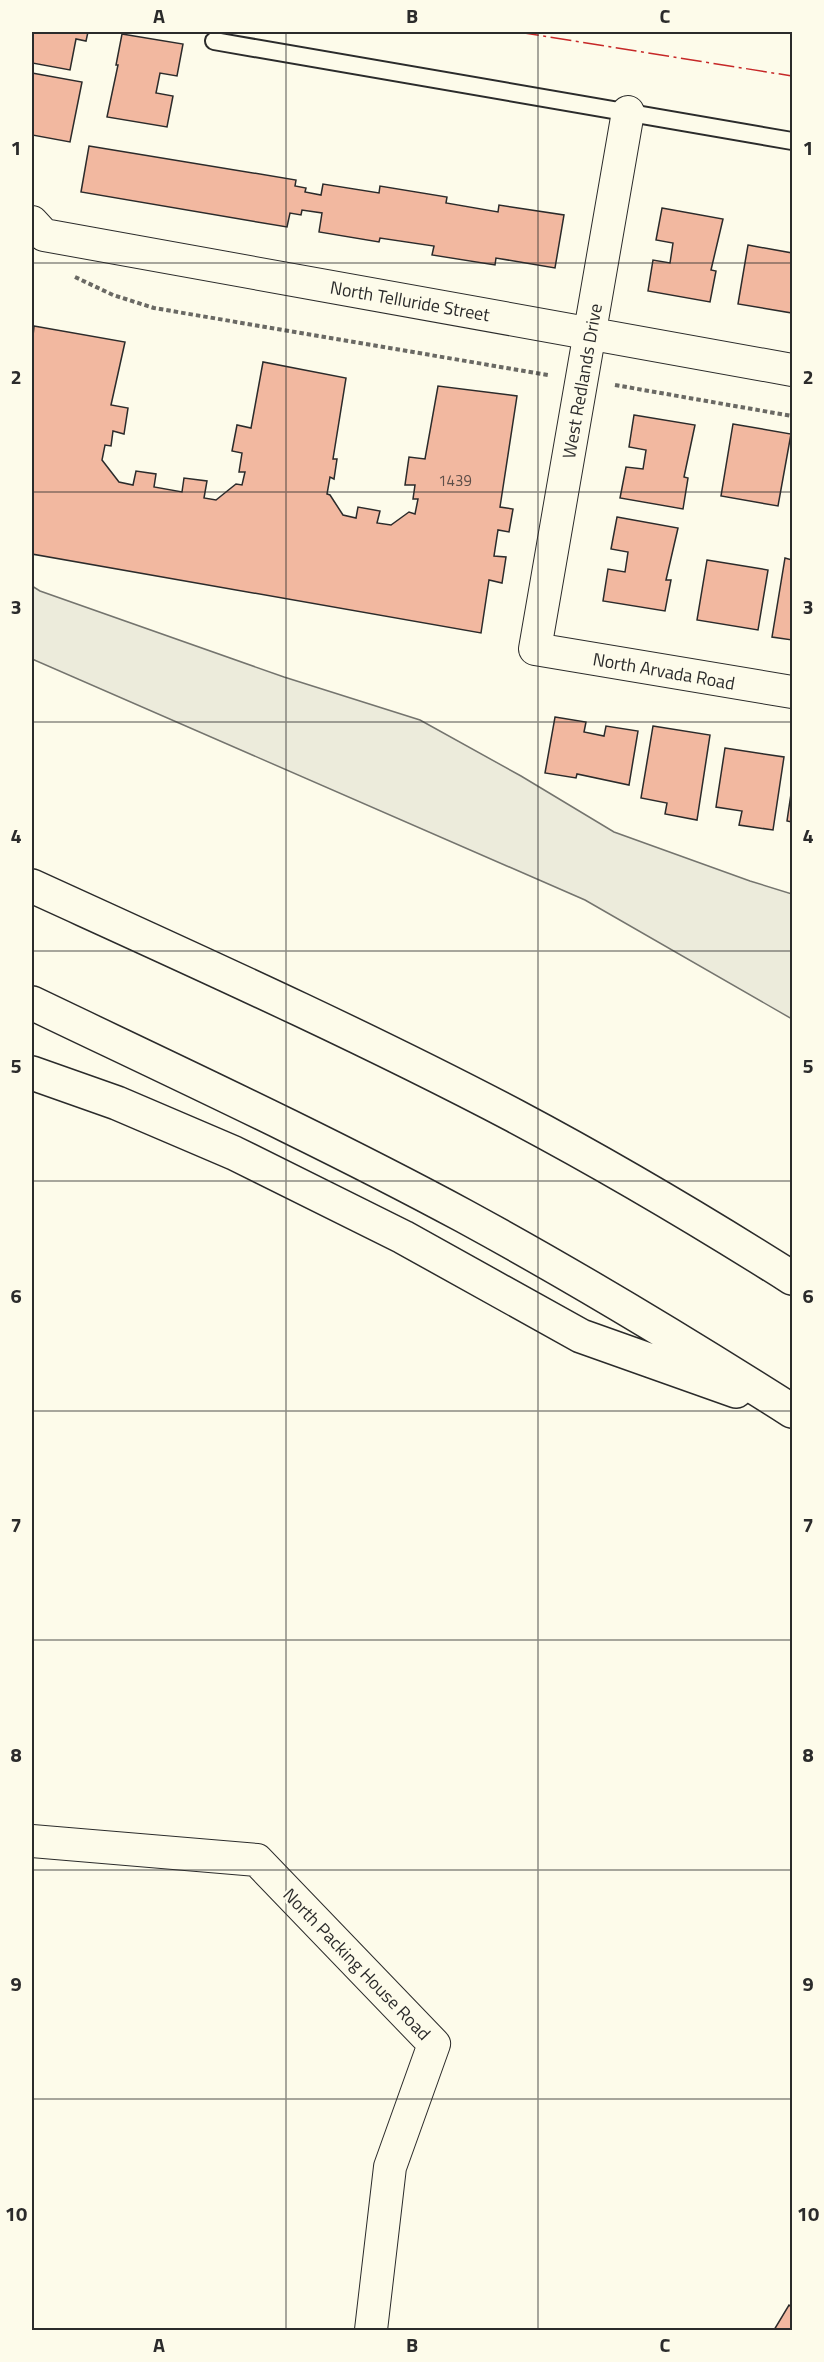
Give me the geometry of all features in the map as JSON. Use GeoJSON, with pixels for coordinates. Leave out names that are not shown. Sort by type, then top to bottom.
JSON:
{"type":"FeatureCollection","features":[{"type":"Feature","properties":{"kind":"highway"},"geometry":{"type":"LineString","coordinates":[[32,863],[171,949]]}},
{"type":"Feature","properties":{"kind":"highway"},"geometry":{"type":"LineString","coordinates":[[32,886],[318,1018],[516,1116],[731,1240],[792,1278]]}},
{"type":"Feature","properties":{"kind":"highway"},"geometry":{"type":"LineString","coordinates":[[32,1003],[247,1106],[463,1216],[674,1336],[792,1411]]}},
{"type":"Feature","properties":{"kind":"highway"},"geometry":{"type":"LineString","coordinates":[[32,1073],[117,1103],[234,1152],[412,1242],[581,1336],[792,1411]]}},
{"type":"Feature","properties":{"kind":"street","name":"West Redlands Drive"},"geometry":{"type":"LineString","coordinates":[[535,649],[628,112]]}},
{"type":"Feature","properties":{"kind":"street","name":"North Telluride Street"},"geometry":{"type":"LineString","coordinates":[[32,222],[44,234],[792,370]]}},
{"type":"Feature","properties":{"kind":"street","name":"North Arvada Road"},"geometry":{"type":"LineString","coordinates":[[535,649],[792,693]]}},
{"type":"Feature","properties":{"kind":"street","name":"North Packing House Road"},"geometry":{"type":"LineString","coordinates":[[32,1841],[257,1860],[434,2044],[390,2167],[371,2331]]}},
{"type":"Feature","properties":{"kind":"lane"},"geometry":{"type":"LineString","coordinates":[[214,41],[792,141]]}},
{"type":"Feature","properties":{"kind":"path"},"geometry":{"type":"LineString","coordinates":[[66,273],[113,295],[154,308],[551,375]]}},
{"type":"Feature","properties":{"kind":"path"},"geometry":{"type":"LineString","coordinates":[[621,387],[792,416]]}},
{"type":"Feature","properties":{"kind":"shaded area"},"geometry":{"type":"Polygon","coordinates":[[[32,586],[40,591],[284,677],[420,720],[521,776],[614,832],[792,894],[792,1019],[585,900],[32,659],[32,586]]]}},
{"type":"Feature","properties":{"kind":"building"},"geometry":{"type":"Polygon","coordinates":[[[32,32],[88,32],[86,41],[76,39],[70,70],[32,63],[32,32]]]}},
{"type":"Feature","properties":{"kind":"building"},"geometry":{"type":"Polygon","coordinates":[[[122,34],[183,44],[177,76],[160,73],[156,93],[173,96],[167,127],[107,117],[122,34]]]}},
{"type":"Feature","properties":{"kind":"building"},"geometry":{"type":"Polygon","coordinates":[[[32,73],[82,82],[70,142],[32,135],[32,73]]]}},
{"type":"Feature","properties":{"kind":"building"},"geometry":{"type":"Polygon","coordinates":[[[89,146],[296,180],[295,186],[306,188],[305,192],[321,195],[323,184],[379,193],[380,186],[447,197],[446,203],[498,212],[499,205],[564,215],[555,268],[496,258],[495,265],[432,255],[434,246],[380,238],[379,242],[319,232],[322,213],[302,210],[301,215],[290,213],[287,227],[81,192],[89,146]]]}},
{"type":"Feature","properties":{"kind":"building"},"geometry":{"type":"Polygon","coordinates":[[[662,208],[723,219],[711,270],[716,271],[710,302],[648,291],[653,260],[670,263],[673,243],[656,240],[662,208]]]}},
{"type":"Feature","properties":{"kind":"building"},"geometry":{"type":"Polygon","coordinates":[[[748,245],[792,253],[792,313],[738,304],[748,245]]]}},
{"type":"Feature","properties":{"kind":"building"},"geometry":{"type":"Polygon","coordinates":[[[34,326],[125,342],[111,405],[128,408],[124,434],[113,431],[111,446],[105,445],[102,460],[119,482],[133,485],[136,471],[156,474],[154,487],[182,492],[184,478],[207,481],[204,498],[216,500],[236,484],[242,485],[245,472],[239,472],[242,453],[232,451],[237,425],[251,428],[263,362],[346,378],[333,459],[337,459],[334,479],[330,477],[327,494],[343,515],[356,518],[358,507],[380,511],[377,523],[391,525],[409,512],[415,514],[418,499],[413,499],[415,485],[405,485],[409,457],[425,459],[438,386],[517,396],[500,507],[513,509],[509,532],[498,530],[494,556],[506,557],[502,583],[489,580],[481,633],[32,554],[32,346],[34,326]]]}},
{"type":"Feature","properties":{"kind":"building"},"geometry":{"type":"Polygon","coordinates":[[[634,415],[695,425],[684,477],[688,478],[683,509],[620,498],[626,467],[643,469],[646,450],[629,447],[634,415]]]}},
{"type":"Feature","properties":{"kind":"building"},"geometry":{"type":"Polygon","coordinates":[[[733,424],[791,434],[778,506],[721,496],[733,424]]]}},
{"type":"Feature","properties":{"kind":"building"},"geometry":{"type":"Polygon","coordinates":[[[617,517],[678,528],[666,580],[671,580],[665,611],[603,601],[608,569],[625,572],[628,552],[611,549],[617,517]]]}},
{"type":"Feature","properties":{"kind":"building"},"geometry":{"type":"Polygon","coordinates":[[[785,558],[792,560],[792,640],[772,637],[785,558]]]}},
{"type":"Feature","properties":{"kind":"building"},"geometry":{"type":"Polygon","coordinates":[[[707,560],[768,570],[758,630],[697,620],[707,560]]]}},
{"type":"Feature","properties":{"kind":"building"},"geometry":{"type":"Polygon","coordinates":[[[555,717],[586,722],[584,732],[604,736],[606,726],[638,731],[629,785],[577,774],[576,778],[545,773],[555,717]]]}},
{"type":"Feature","properties":{"kind":"building"},"geometry":{"type":"Polygon","coordinates":[[[653,726],[710,735],[697,820],[665,814],[667,803],[641,798],[653,726]]]}},
{"type":"Feature","properties":{"kind":"building"},"geometry":{"type":"Polygon","coordinates":[[[725,748],[784,757],[773,830],[739,825],[742,811],[716,807],[725,748]]]}},
{"type":"Feature","properties":{"kind":"building"},"geometry":{"type":"Polygon","coordinates":[[[792,787],[792,822],[787,821],[792,787]]]}},
{"type":"Feature","properties":{"kind":"building"},"geometry":{"type":"Polygon","coordinates":[[[789,2305],[792,2307],[792,2330],[774,2330],[789,2305]]]}},
{"type":"Feature","properties":{"kind":"power"},"geometry":{"type":"LineString","coordinates":[[518,32],[792,76]]}}]}
